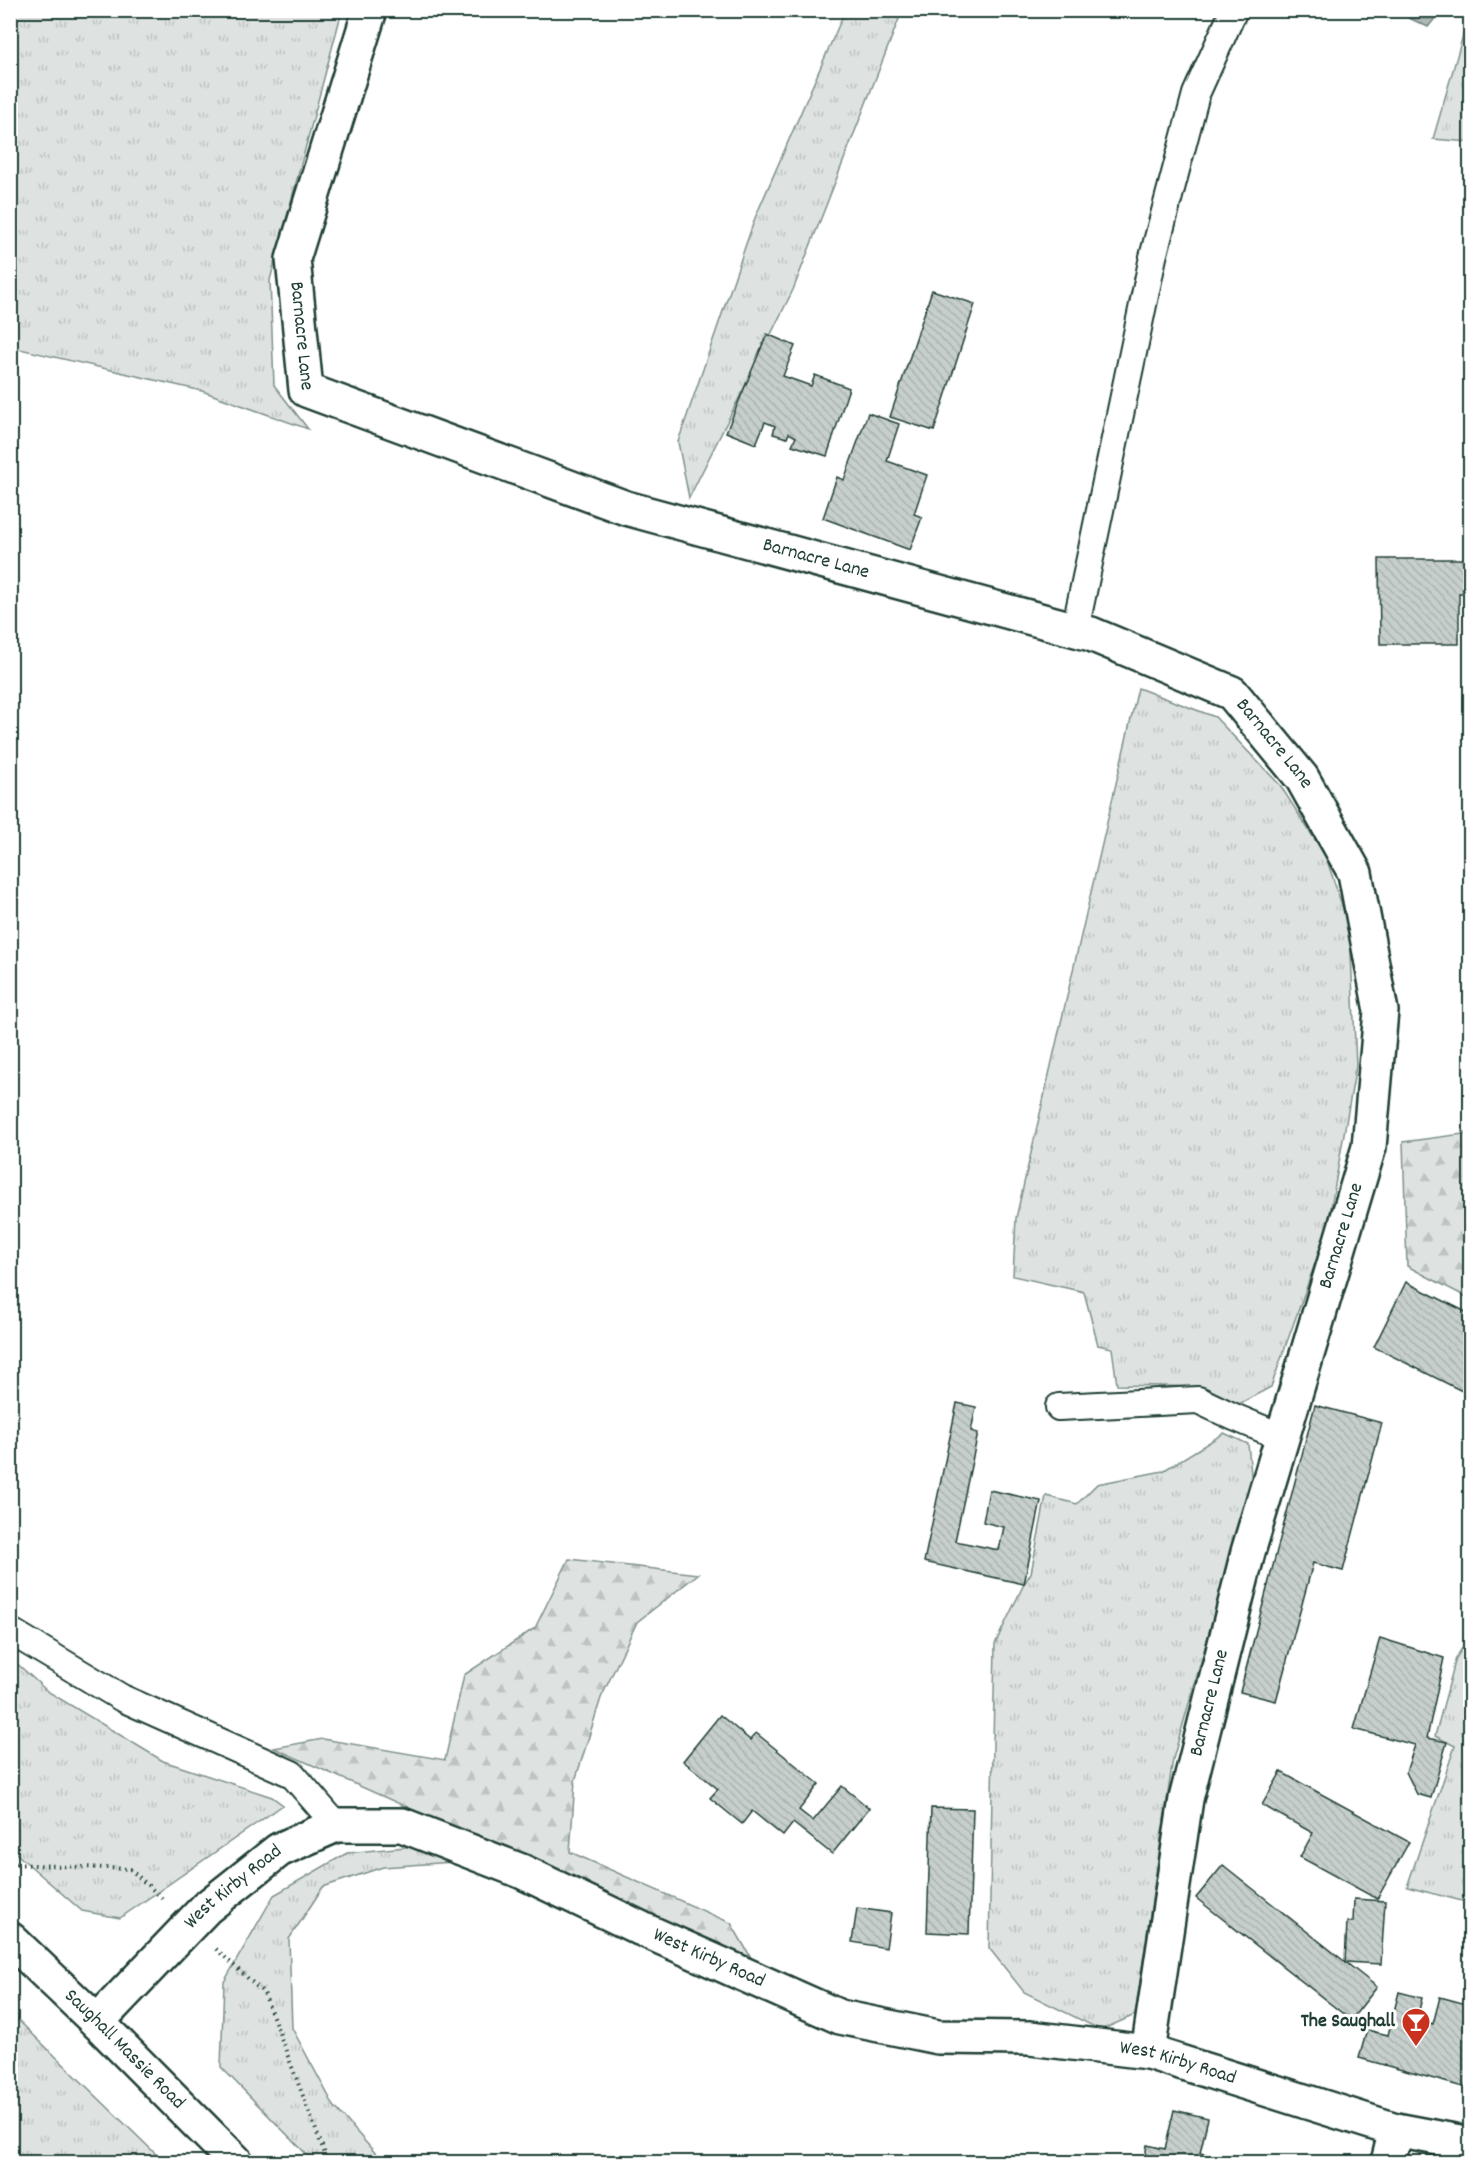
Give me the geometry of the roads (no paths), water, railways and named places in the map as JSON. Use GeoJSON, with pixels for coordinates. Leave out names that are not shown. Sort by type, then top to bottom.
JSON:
{"type":"FeatureCollection","features":[{"type":"Feature","properties":{"kind":"street","name":"Barnacre Lane"},"geometry":{"type":"LineString","coordinates":[[370,10],[293,259],[306,390],[626,508],[1091,634],[1232,693],[1302,778],[1355,873],[1381,1011],[1369,1147],[1248,1552],[1186,1798],[1148,2052]]}},
{"type":"Feature","properties":{"kind":"street","name":"West Kirby Road"},"geometry":{"type":"LineString","coordinates":[[97,2022],[206,1908],[279,1850],[336,1825],[402,1825],[521,1870],[642,1929],[840,2017],[938,2037],[1030,2038],[1148,2052],[1396,2130],[1470,2144]]}},
{"type":"Feature","properties":{"kind":"street","name":"Saughall Massie Road"},"geometry":{"type":"LineString","coordinates":[[10,1939],[97,2022],[236,2163]]}},
{"type":"Feature","properties":{"kind":"street"},"geometry":{"type":"LineString","coordinates":[[1388,2163],[1396,2130]]}},
{"type":"Feature","properties":{"kind":"lane"},"geometry":{"type":"LineString","coordinates":[[1075,630],[1153,257],[1196,94],[1234,10]]}},
{"type":"Feature","properties":{"kind":"lane"},"geometry":{"type":"LineString","coordinates":[[1059,1407],[1198,1400],[1282,1437]]}},
{"type":"Feature","properties":{"kind":"lane"},"geometry":{"type":"LineString","coordinates":[[10,1631],[122,1698],[292,1774],[336,1825]]}},
{"type":"Feature","properties":{"kind":"place","name":"The Saughall"},"geometry":{"type":"Point","coordinates":[1416,2048]}}]}
